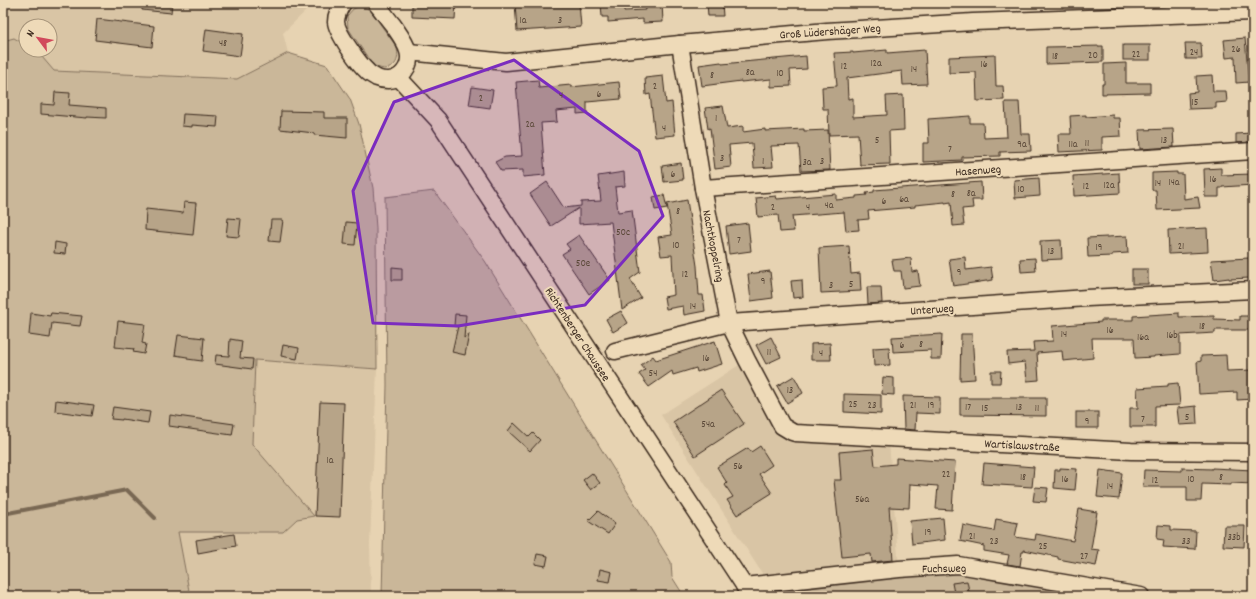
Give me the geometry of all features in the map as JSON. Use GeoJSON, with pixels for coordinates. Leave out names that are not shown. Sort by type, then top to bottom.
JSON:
{"type":"FeatureCollection","features":[{"type":"Feature","properties":{"kind":"street"},"geometry":{"type":"LineString","coordinates":[[343,3],[337,14],[336,23],[341,37],[367,72],[378,78],[390,80],[398,77],[405,71],[409,62],[409,52],[405,42],[376,3]]}},
{"type":"Feature","properties":{"kind":"street","name":"Groß Lüdershäger Weg"},"geometry":{"type":"LineString","coordinates":[[409,52],[506,62],[827,31],[973,22],[1253,12]]}},
{"type":"Feature","properties":{"kind":"street","name":"Nachtkoppelring"},"geometry":{"type":"LineString","coordinates":[[680,44],[703,188],[729,322],[747,360],[782,426],[792,432]]}},
{"type":"Feature","properties":{"kind":"street","name":"Richtenberger Chaussee"},"geometry":{"type":"LineString","coordinates":[[398,77],[438,120],[748,591]]}},
{"type":"Feature","properties":{"kind":"street","name":"Hasenweg"},"geometry":{"type":"LineString","coordinates":[[703,188],[1253,151]]}},
{"type":"Feature","properties":{"kind":"street","name":"Unterweg"},"geometry":{"type":"LineString","coordinates":[[615,352],[729,322],[1087,298],[1253,290]]}},
{"type":"Feature","properties":{"kind":"street","name":"Wartislawstraße"},"geometry":{"type":"LineString","coordinates":[[792,432],[1131,451],[1253,452]]}},
{"type":"Feature","properties":{"kind":"street","name":"Fuchsweg"},"geometry":{"type":"LineString","coordinates":[[748,591],[899,569],[958,565],[1141,596]]}},
{"type":"Feature","properties":{"kind":"highlighted area"},"geometry":{"type":"Polygon","coordinates":[[[514,60],[639,151],[663,216],[585,305],[458,326],[373,323],[353,191],[394,102],[514,60]]]}},
{"type":"Feature","properties":{"kind":"shaded area"},"geometry":{"type":"Polygon","coordinates":[[[3,3],[314,3],[283,33],[288,53],[237,79],[54,71],[42,58],[58,58],[58,18],[18,18],[18,40],[14,38],[3,41],[3,3]]]}},
{"type":"Feature","properties":{"kind":"shaded area"},"geometry":{"type":"Polygon","coordinates":[[[358,7],[370,10],[396,46],[398,52],[396,63],[393,66],[383,69],[372,64],[348,28],[347,16],[353,9],[358,7]]]}},
{"type":"Feature","properties":{"kind":"shaded area"},"geometry":{"type":"Polygon","coordinates":[[[14,38],[18,40],[18,58],[43,58],[54,71],[237,79],[288,53],[327,65],[350,99],[359,124],[373,188],[376,228],[377,369],[255,360],[252,444],[314,516],[297,519],[283,532],[178,532],[190,596],[3,596],[3,41],[14,38]]]}},
{"type":"Feature","properties":{"kind":"shaded area"},"geometry":{"type":"Polygon","coordinates":[[[434,191],[485,261],[671,562],[672,577],[684,596],[382,596],[387,385],[385,197],[434,191]]]}},
{"type":"Feature","properties":{"kind":"shaded area"},"geometry":{"type":"Polygon","coordinates":[[[255,360],[377,369],[370,544],[371,596],[190,596],[178,532],[283,532],[297,519],[314,516],[252,444],[255,360]]]}},
{"type":"Feature","properties":{"kind":"shaded area"},"geometry":{"type":"Polygon","coordinates":[[[739,365],[779,431],[889,442],[899,569],[765,578],[661,415],[739,365]]]}},
{"type":"Feature","properties":{"kind":"shaded area"},"geometry":{"type":"Polygon","coordinates":[[[958,565],[1141,596],[778,596],[774,589],[958,565]]]}},
{"type":"Feature","properties":{"kind":"building"},"geometry":{"type":"Polygon","coordinates":[[[142,3],[172,3],[171,13],[142,10],[142,3]]]}},
{"type":"Feature","properties":{"kind":"building"},"geometry":{"type":"Polygon","coordinates":[[[412,3],[456,3],[455,19],[412,17],[412,3]]]}},
{"type":"Feature","properties":{"kind":"building"},"geometry":{"type":"Polygon","coordinates":[[[515,3],[579,3],[581,27],[517,31],[515,3]]]}},
{"type":"Feature","properties":{"kind":"building"},"geometry":{"type":"Polygon","coordinates":[[[601,3],[624,3],[624,11],[646,10],[645,3],[662,3],[663,22],[643,23],[643,19],[608,22],[608,17],[602,17],[601,3]]]}},
{"type":"Feature","properties":{"kind":"building"},"geometry":{"type":"Polygon","coordinates":[[[707,3],[722,3],[723,16],[708,16],[707,3]]]}},
{"type":"Feature","properties":{"kind":"building"},"geometry":{"type":"Polygon","coordinates":[[[97,19],[154,26],[152,47],[95,40],[97,19]]]}},
{"type":"Feature","properties":{"kind":"building"},"geometry":{"type":"Polygon","coordinates":[[[206,29],[243,34],[240,56],[203,51],[206,29]]]}},
{"type":"Feature","properties":{"kind":"building"},"geometry":{"type":"Polygon","coordinates":[[[1245,38],[1249,82],[1236,83],[1235,57],[1226,58],[1224,40],[1245,38]]]}},
{"type":"Feature","properties":{"kind":"building"},"geometry":{"type":"Polygon","coordinates":[[[1185,43],[1201,43],[1202,59],[1186,59],[1185,43]]]}},
{"type":"Feature","properties":{"kind":"building"},"geometry":{"type":"Polygon","coordinates":[[[1123,45],[1150,45],[1150,60],[1123,60],[1123,45]]]}},
{"type":"Feature","properties":{"kind":"building"},"geometry":{"type":"Polygon","coordinates":[[[1103,46],[1103,62],[1046,64],[1046,47],[1103,46]]]}},
{"type":"Feature","properties":{"kind":"building"},"geometry":{"type":"Polygon","coordinates":[[[887,50],[887,53],[925,50],[927,84],[903,85],[902,71],[847,78],[848,99],[853,98],[853,117],[887,115],[886,96],[903,95],[904,130],[889,131],[890,164],[860,165],[858,134],[829,135],[828,109],[823,109],[822,87],[837,86],[834,53],[887,50]]]}},
{"type":"Feature","properties":{"kind":"building"},"geometry":{"type":"Polygon","coordinates":[[[995,55],[996,86],[1003,86],[1004,100],[977,101],[976,72],[949,73],[949,57],[995,55]]]}},
{"type":"Feature","properties":{"kind":"building"},"geometry":{"type":"Polygon","coordinates":[[[806,56],[807,69],[790,70],[791,86],[771,87],[771,79],[702,86],[699,65],[806,56]]]}},
{"type":"Feature","properties":{"kind":"building"},"geometry":{"type":"Polygon","coordinates":[[[1126,63],[1126,83],[1150,83],[1150,93],[1102,94],[1102,84],[1104,84],[1104,64],[1126,63]]]}},
{"type":"Feature","properties":{"kind":"building"},"geometry":{"type":"Polygon","coordinates":[[[1212,75],[1213,91],[1226,91],[1227,102],[1216,103],[1216,108],[1189,109],[1188,93],[1197,92],[1196,76],[1212,75]]]}},
{"type":"Feature","properties":{"kind":"building"},"geometry":{"type":"Polygon","coordinates":[[[663,76],[666,103],[672,102],[675,135],[655,137],[650,94],[646,95],[645,78],[663,76]]]}},
{"type":"Feature","properties":{"kind":"building"},"geometry":{"type":"Polygon","coordinates":[[[538,80],[539,88],[571,85],[571,87],[619,82],[621,99],[587,102],[587,113],[577,114],[577,109],[556,111],[557,122],[541,123],[545,175],[523,177],[523,170],[501,171],[495,162],[505,157],[522,156],[516,82],[538,80]]]}},
{"type":"Feature","properties":{"kind":"building"},"geometry":{"type":"Polygon","coordinates":[[[472,87],[493,90],[490,108],[469,105],[472,87]]]}},
{"type":"Feature","properties":{"kind":"building"},"geometry":{"type":"Polygon","coordinates":[[[55,92],[70,93],[69,105],[106,108],[106,118],[41,114],[41,104],[54,105],[55,92]]]}},
{"type":"Feature","properties":{"kind":"building"},"geometry":{"type":"Polygon","coordinates":[[[1005,102],[1019,102],[1021,134],[1030,134],[1031,151],[1000,152],[1000,156],[962,157],[962,160],[923,162],[923,143],[929,143],[928,119],[970,116],[970,123],[983,123],[984,138],[1007,137],[1005,102]]]}},
{"type":"Feature","properties":{"kind":"building"},"geometry":{"type":"Polygon","coordinates":[[[723,106],[727,128],[743,126],[743,132],[765,129],[765,131],[804,129],[804,131],[828,130],[830,170],[801,171],[799,145],[771,146],[773,167],[754,168],[752,143],[729,145],[731,167],[715,169],[710,128],[708,129],[705,108],[723,106]]]}},
{"type":"Feature","properties":{"kind":"building"},"geometry":{"type":"Polygon","coordinates":[[[281,111],[324,112],[324,118],[347,118],[347,138],[314,135],[314,133],[280,129],[281,111]]]}},
{"type":"Feature","properties":{"kind":"building"},"geometry":{"type":"Polygon","coordinates":[[[183,114],[218,116],[217,127],[192,125],[192,127],[182,126],[183,114]]]}},
{"type":"Feature","properties":{"kind":"building"},"geometry":{"type":"Polygon","coordinates":[[[1086,115],[1086,117],[1113,115],[1113,118],[1120,118],[1121,136],[1102,137],[1102,150],[1059,152],[1058,134],[1071,134],[1070,116],[1086,115]]]}},
{"type":"Feature","properties":{"kind":"building"},"geometry":{"type":"Polygon","coordinates":[[[1173,129],[1174,147],[1140,149],[1139,130],[1173,129]]]}},
{"type":"Feature","properties":{"kind":"building"},"geometry":{"type":"Polygon","coordinates":[[[1251,133],[1252,142],[1236,143],[1236,134],[1251,133]]]}},
{"type":"Feature","properties":{"kind":"building"},"geometry":{"type":"Polygon","coordinates":[[[681,163],[683,180],[664,182],[662,166],[681,163]]]}},
{"type":"Feature","properties":{"kind":"building"},"geometry":{"type":"Polygon","coordinates":[[[1221,168],[1221,175],[1253,174],[1253,185],[1222,187],[1219,188],[1219,197],[1205,197],[1204,169],[1221,168]]]}},
{"type":"Feature","properties":{"kind":"building"},"geometry":{"type":"Polygon","coordinates":[[[624,172],[625,186],[615,187],[618,212],[632,210],[640,272],[630,279],[641,298],[622,310],[611,222],[579,224],[579,208],[551,226],[530,194],[547,182],[564,208],[581,206],[581,202],[601,201],[598,176],[624,172]]]}},
{"type":"Feature","properties":{"kind":"building"},"geometry":{"type":"Polygon","coordinates":[[[1177,172],[1177,174],[1183,174],[1184,199],[1198,197],[1200,208],[1157,210],[1156,190],[1152,190],[1152,173],[1177,172]]]}},
{"type":"Feature","properties":{"kind":"building"},"geometry":{"type":"Polygon","coordinates":[[[1119,173],[1120,193],[1074,196],[1073,176],[1119,173]]]}},
{"type":"Feature","properties":{"kind":"building"},"geometry":{"type":"Polygon","coordinates":[[[1039,178],[1040,196],[1015,198],[1014,180],[1039,178]]]}},
{"type":"Feature","properties":{"kind":"building"},"geometry":{"type":"Polygon","coordinates":[[[981,182],[982,200],[972,200],[973,208],[962,209],[964,225],[953,226],[951,202],[868,211],[869,219],[858,220],[859,230],[846,231],[844,212],[792,216],[794,231],[780,232],[778,215],[758,217],[756,198],[776,196],[777,199],[836,194],[836,200],[856,198],[856,196],[867,195],[866,193],[874,192],[874,190],[981,182]]]}},
{"type":"Feature","properties":{"kind":"building"},"geometry":{"type":"Polygon","coordinates":[[[664,195],[667,208],[655,210],[653,197],[664,195]]]}},
{"type":"Feature","properties":{"kind":"building"},"geometry":{"type":"Polygon","coordinates":[[[687,200],[697,266],[699,295],[703,295],[705,311],[684,315],[683,306],[666,309],[664,297],[674,295],[672,255],[661,256],[658,237],[672,235],[667,204],[687,200]]]}},
{"type":"Feature","properties":{"kind":"building"},"geometry":{"type":"Polygon","coordinates":[[[184,202],[196,203],[193,235],[145,230],[146,209],[183,213],[184,202]]]}},
{"type":"Feature","properties":{"kind":"building"},"geometry":{"type":"Polygon","coordinates":[[[228,218],[241,219],[239,237],[226,236],[228,218]]]}},
{"type":"Feature","properties":{"kind":"building"},"geometry":{"type":"Polygon","coordinates":[[[271,220],[283,220],[280,242],[269,241],[271,220]]]}},
{"type":"Feature","properties":{"kind":"building"},"geometry":{"type":"Polygon","coordinates":[[[346,222],[357,223],[355,245],[344,244],[346,222]]]}},
{"type":"Feature","properties":{"kind":"building"},"geometry":{"type":"Polygon","coordinates":[[[748,223],[751,251],[729,254],[726,226],[748,223]]]}},
{"type":"Feature","properties":{"kind":"building"},"geometry":{"type":"Polygon","coordinates":[[[1207,228],[1208,252],[1169,254],[1168,230],[1207,228]]]}},
{"type":"Feature","properties":{"kind":"building"},"geometry":{"type":"Polygon","coordinates":[[[579,235],[610,280],[589,294],[562,254],[570,249],[566,244],[579,235]]]}},
{"type":"Feature","properties":{"kind":"building"},"geometry":{"type":"Polygon","coordinates":[[[1127,236],[1128,253],[1112,254],[1112,256],[1088,257],[1087,238],[1127,236]]]}},
{"type":"Feature","properties":{"kind":"building"},"geometry":{"type":"Polygon","coordinates":[[[1061,240],[1062,259],[1041,260],[1040,241],[1061,240]]]}},
{"type":"Feature","properties":{"kind":"building"},"geometry":{"type":"Polygon","coordinates":[[[55,242],[66,244],[65,254],[54,253],[55,242]]]}},
{"type":"Feature","properties":{"kind":"building"},"geometry":{"type":"Polygon","coordinates":[[[849,246],[851,274],[860,273],[861,291],[821,293],[819,248],[849,246]]]}},
{"type":"Feature","properties":{"kind":"building"},"geometry":{"type":"Polygon","coordinates":[[[965,257],[966,270],[991,267],[993,280],[953,286],[949,259],[965,257]]]}},
{"type":"Feature","properties":{"kind":"building"},"geometry":{"type":"Polygon","coordinates":[[[911,258],[912,272],[918,271],[920,286],[903,288],[901,271],[894,271],[892,260],[911,258]]]}},
{"type":"Feature","properties":{"kind":"building"},"geometry":{"type":"Polygon","coordinates":[[[1035,258],[1036,271],[1021,272],[1020,259],[1035,258]]]}},
{"type":"Feature","properties":{"kind":"building"},"geometry":{"type":"Polygon","coordinates":[[[1249,258],[1250,278],[1214,280],[1211,260],[1249,258]]]}},
{"type":"Feature","properties":{"kind":"building"},"geometry":{"type":"Polygon","coordinates":[[[392,267],[402,268],[402,280],[392,280],[392,267]]]}},
{"type":"Feature","properties":{"kind":"building"},"geometry":{"type":"Polygon","coordinates":[[[1132,269],[1148,269],[1148,284],[1132,284],[1132,269]]]}},
{"type":"Feature","properties":{"kind":"building"},"geometry":{"type":"Polygon","coordinates":[[[770,271],[773,298],[751,301],[748,274],[770,271]]]}},
{"type":"Feature","properties":{"kind":"building"},"geometry":{"type":"Polygon","coordinates":[[[802,280],[803,297],[793,298],[791,281],[802,280]]]}},
{"type":"Feature","properties":{"kind":"building"},"geometry":{"type":"Polygon","coordinates":[[[867,287],[881,287],[882,303],[868,304],[867,287]]]}},
{"type":"Feature","properties":{"kind":"building"},"geometry":{"type":"Polygon","coordinates":[[[621,311],[628,323],[613,332],[606,319],[621,311]]]}},
{"type":"Feature","properties":{"kind":"building"},"geometry":{"type":"Polygon","coordinates":[[[31,313],[50,316],[51,313],[82,316],[80,326],[52,323],[50,338],[29,335],[31,313]]]}},
{"type":"Feature","properties":{"kind":"building"},"geometry":{"type":"Polygon","coordinates":[[[1179,313],[1179,317],[1214,316],[1214,319],[1240,320],[1240,316],[1253,316],[1253,330],[1215,330],[1215,333],[1180,335],[1180,354],[1135,358],[1134,338],[1092,338],[1093,358],[1063,361],[1062,351],[1037,353],[1039,380],[1027,381],[1025,362],[1008,364],[1007,352],[1034,351],[1033,342],[1053,341],[1052,326],[1101,322],[1101,320],[1133,320],[1133,316],[1179,313]]]}},
{"type":"Feature","properties":{"kind":"building"},"geometry":{"type":"Polygon","coordinates":[[[455,314],[466,315],[464,338],[469,334],[465,355],[452,352],[458,326],[454,326],[455,314]]]}},
{"type":"Feature","properties":{"kind":"building"},"geometry":{"type":"Polygon","coordinates":[[[118,321],[145,324],[142,343],[146,344],[144,354],[133,352],[134,349],[115,347],[118,321]]]}},
{"type":"Feature","properties":{"kind":"building"},"geometry":{"type":"Polygon","coordinates":[[[942,334],[941,359],[931,359],[931,350],[893,352],[892,337],[942,334]]]}},
{"type":"Feature","properties":{"kind":"building"},"geometry":{"type":"Polygon","coordinates":[[[961,334],[972,334],[975,379],[960,380],[961,334]]]}},
{"type":"Feature","properties":{"kind":"building"},"geometry":{"type":"Polygon","coordinates":[[[178,335],[204,338],[202,361],[187,359],[187,357],[175,355],[178,335]]]}},
{"type":"Feature","properties":{"kind":"building"},"geometry":{"type":"Polygon","coordinates":[[[771,337],[781,357],[766,364],[756,345],[771,337]]]}},
{"type":"Feature","properties":{"kind":"building"},"geometry":{"type":"Polygon","coordinates":[[[230,339],[242,341],[240,358],[253,359],[252,369],[215,364],[216,355],[229,356],[230,339]]]}},
{"type":"Feature","properties":{"kind":"building"},"geometry":{"type":"Polygon","coordinates":[[[715,341],[722,364],[697,372],[696,368],[673,375],[672,371],[649,387],[639,374],[645,370],[641,365],[653,356],[656,360],[715,341]]]}},
{"type":"Feature","properties":{"kind":"building"},"geometry":{"type":"Polygon","coordinates":[[[830,343],[831,360],[811,360],[811,344],[830,343]]]}},
{"type":"Feature","properties":{"kind":"building"},"geometry":{"type":"Polygon","coordinates":[[[283,345],[299,348],[297,359],[281,356],[283,345]]]}},
{"type":"Feature","properties":{"kind":"building"},"geometry":{"type":"Polygon","coordinates":[[[889,347],[890,365],[874,366],[873,348],[889,347]]]}},
{"type":"Feature","properties":{"kind":"building"},"geometry":{"type":"Polygon","coordinates":[[[1226,355],[1227,371],[1253,370],[1253,399],[1237,400],[1237,392],[1199,394],[1197,362],[1201,361],[1201,356],[1226,355]]]}},
{"type":"Feature","properties":{"kind":"building"},"geometry":{"type":"Polygon","coordinates":[[[991,371],[1001,371],[1000,383],[991,383],[991,371]]]}},
{"type":"Feature","properties":{"kind":"building"},"geometry":{"type":"Polygon","coordinates":[[[794,376],[803,393],[787,403],[777,386],[794,376]]]}},
{"type":"Feature","properties":{"kind":"building"},"geometry":{"type":"Polygon","coordinates":[[[883,377],[894,378],[894,395],[882,394],[883,377]]]}},
{"type":"Feature","properties":{"kind":"building"},"geometry":{"type":"Polygon","coordinates":[[[1178,383],[1180,405],[1155,406],[1155,427],[1130,427],[1130,408],[1138,408],[1137,388],[1168,386],[1168,384],[1178,383]]]}},
{"type":"Feature","properties":{"kind":"building"},"geometry":{"type":"Polygon","coordinates":[[[721,390],[744,424],[695,456],[673,422],[721,390]]]}},
{"type":"Feature","properties":{"kind":"building"},"geometry":{"type":"Polygon","coordinates":[[[844,394],[881,395],[881,414],[844,412],[844,394]]]}},
{"type":"Feature","properties":{"kind":"building"},"geometry":{"type":"Polygon","coordinates":[[[903,396],[940,397],[940,414],[916,413],[915,430],[904,429],[903,396]]]}},
{"type":"Feature","properties":{"kind":"building"},"geometry":{"type":"Polygon","coordinates":[[[960,398],[1046,398],[1046,416],[960,415],[960,398]]]}},
{"type":"Feature","properties":{"kind":"building"},"geometry":{"type":"Polygon","coordinates":[[[56,400],[94,405],[92,416],[55,411],[56,400]]]}},
{"type":"Feature","properties":{"kind":"building"},"geometry":{"type":"Polygon","coordinates":[[[320,402],[344,403],[340,517],[315,516],[320,402]]]}},
{"type":"Feature","properties":{"kind":"building"},"geometry":{"type":"Polygon","coordinates":[[[1196,406],[1197,424],[1179,425],[1177,408],[1196,406]]]}},
{"type":"Feature","properties":{"kind":"building"},"geometry":{"type":"Polygon","coordinates":[[[113,407],[150,412],[148,423],[111,419],[113,407]]]}},
{"type":"Feature","properties":{"kind":"building"},"geometry":{"type":"Polygon","coordinates":[[[1076,412],[1098,412],[1098,428],[1076,428],[1076,412]]]}},
{"type":"Feature","properties":{"kind":"building"},"geometry":{"type":"Polygon","coordinates":[[[170,415],[234,424],[232,435],[169,426],[170,415]]]}},
{"type":"Feature","properties":{"kind":"building"},"geometry":{"type":"Polygon","coordinates":[[[514,423],[529,437],[533,433],[540,440],[530,451],[508,431],[514,423]]]}},
{"type":"Feature","properties":{"kind":"building"},"geometry":{"type":"Polygon","coordinates":[[[760,446],[772,465],[759,474],[772,493],[737,515],[727,500],[733,497],[725,485],[727,483],[717,467],[748,448],[751,452],[760,446]]]}},
{"type":"Feature","properties":{"kind":"building"},"geometry":{"type":"Polygon","coordinates":[[[873,449],[875,466],[896,464],[896,458],[955,462],[952,510],[936,509],[938,486],[910,484],[909,508],[889,507],[893,560],[872,562],[871,554],[842,557],[834,480],[841,480],[839,452],[873,449]]]}},
{"type":"Feature","properties":{"kind":"building"},"geometry":{"type":"Polygon","coordinates":[[[984,463],[1034,467],[1032,487],[982,484],[984,463]]]}},
{"type":"Feature","properties":{"kind":"building"},"geometry":{"type":"Polygon","coordinates":[[[1060,468],[1077,469],[1075,490],[1054,488],[1055,470],[1060,470],[1060,468]]]}},
{"type":"Feature","properties":{"kind":"building"},"geometry":{"type":"Polygon","coordinates":[[[1182,468],[1253,470],[1253,484],[1202,484],[1201,501],[1187,501],[1187,487],[1143,487],[1144,470],[1182,471],[1182,468]]]}},
{"type":"Feature","properties":{"kind":"building"},"geometry":{"type":"Polygon","coordinates":[[[1100,470],[1122,473],[1119,499],[1097,497],[1100,470]]]}},
{"type":"Feature","properties":{"kind":"building"},"geometry":{"type":"Polygon","coordinates":[[[592,473],[600,483],[591,490],[583,480],[592,473]]]}},
{"type":"Feature","properties":{"kind":"building"},"geometry":{"type":"Polygon","coordinates":[[[1035,487],[1048,488],[1046,502],[1033,501],[1035,487]]]}},
{"type":"Feature","properties":{"kind":"building"},"geometry":{"type":"Polygon","coordinates":[[[1079,509],[1097,512],[1091,549],[1099,550],[1096,566],[1058,559],[1058,557],[1024,550],[1024,552],[1022,552],[1020,566],[1007,564],[1009,555],[984,551],[984,546],[960,541],[963,525],[994,531],[996,519],[1018,523],[1015,537],[1035,540],[1036,534],[1073,541],[1079,509]]]}},
{"type":"Feature","properties":{"kind":"building"},"geometry":{"type":"Polygon","coordinates":[[[598,511],[615,524],[608,534],[588,521],[598,511]]]}},
{"type":"Feature","properties":{"kind":"building"},"geometry":{"type":"Polygon","coordinates":[[[943,518],[945,540],[912,544],[910,521],[943,518]]]}},
{"type":"Feature","properties":{"kind":"building"},"geometry":{"type":"Polygon","coordinates":[[[1158,525],[1171,526],[1171,530],[1196,531],[1195,549],[1163,547],[1164,540],[1157,539],[1158,525]]]}},
{"type":"Feature","properties":{"kind":"building"},"geometry":{"type":"Polygon","coordinates":[[[1224,526],[1245,526],[1244,547],[1223,546],[1224,526]]]}},
{"type":"Feature","properties":{"kind":"building"},"geometry":{"type":"Polygon","coordinates":[[[234,534],[236,546],[198,553],[196,540],[234,534]]]}},
{"type":"Feature","properties":{"kind":"building"},"geometry":{"type":"Polygon","coordinates":[[[537,554],[548,556],[546,566],[535,564],[537,554]]]}},
{"type":"Feature","properties":{"kind":"building"},"geometry":{"type":"Polygon","coordinates":[[[600,569],[612,572],[610,582],[598,580],[600,569]]]}},
{"type":"Feature","properties":{"kind":"building"},"geometry":{"type":"Polygon","coordinates":[[[967,581],[969,591],[954,593],[952,583],[967,581]]]}},
{"type":"Feature","properties":{"kind":"waterway"},"geometry":{"type":"LineString","coordinates":[[3,514],[127,490],[155,518]]}}]}
